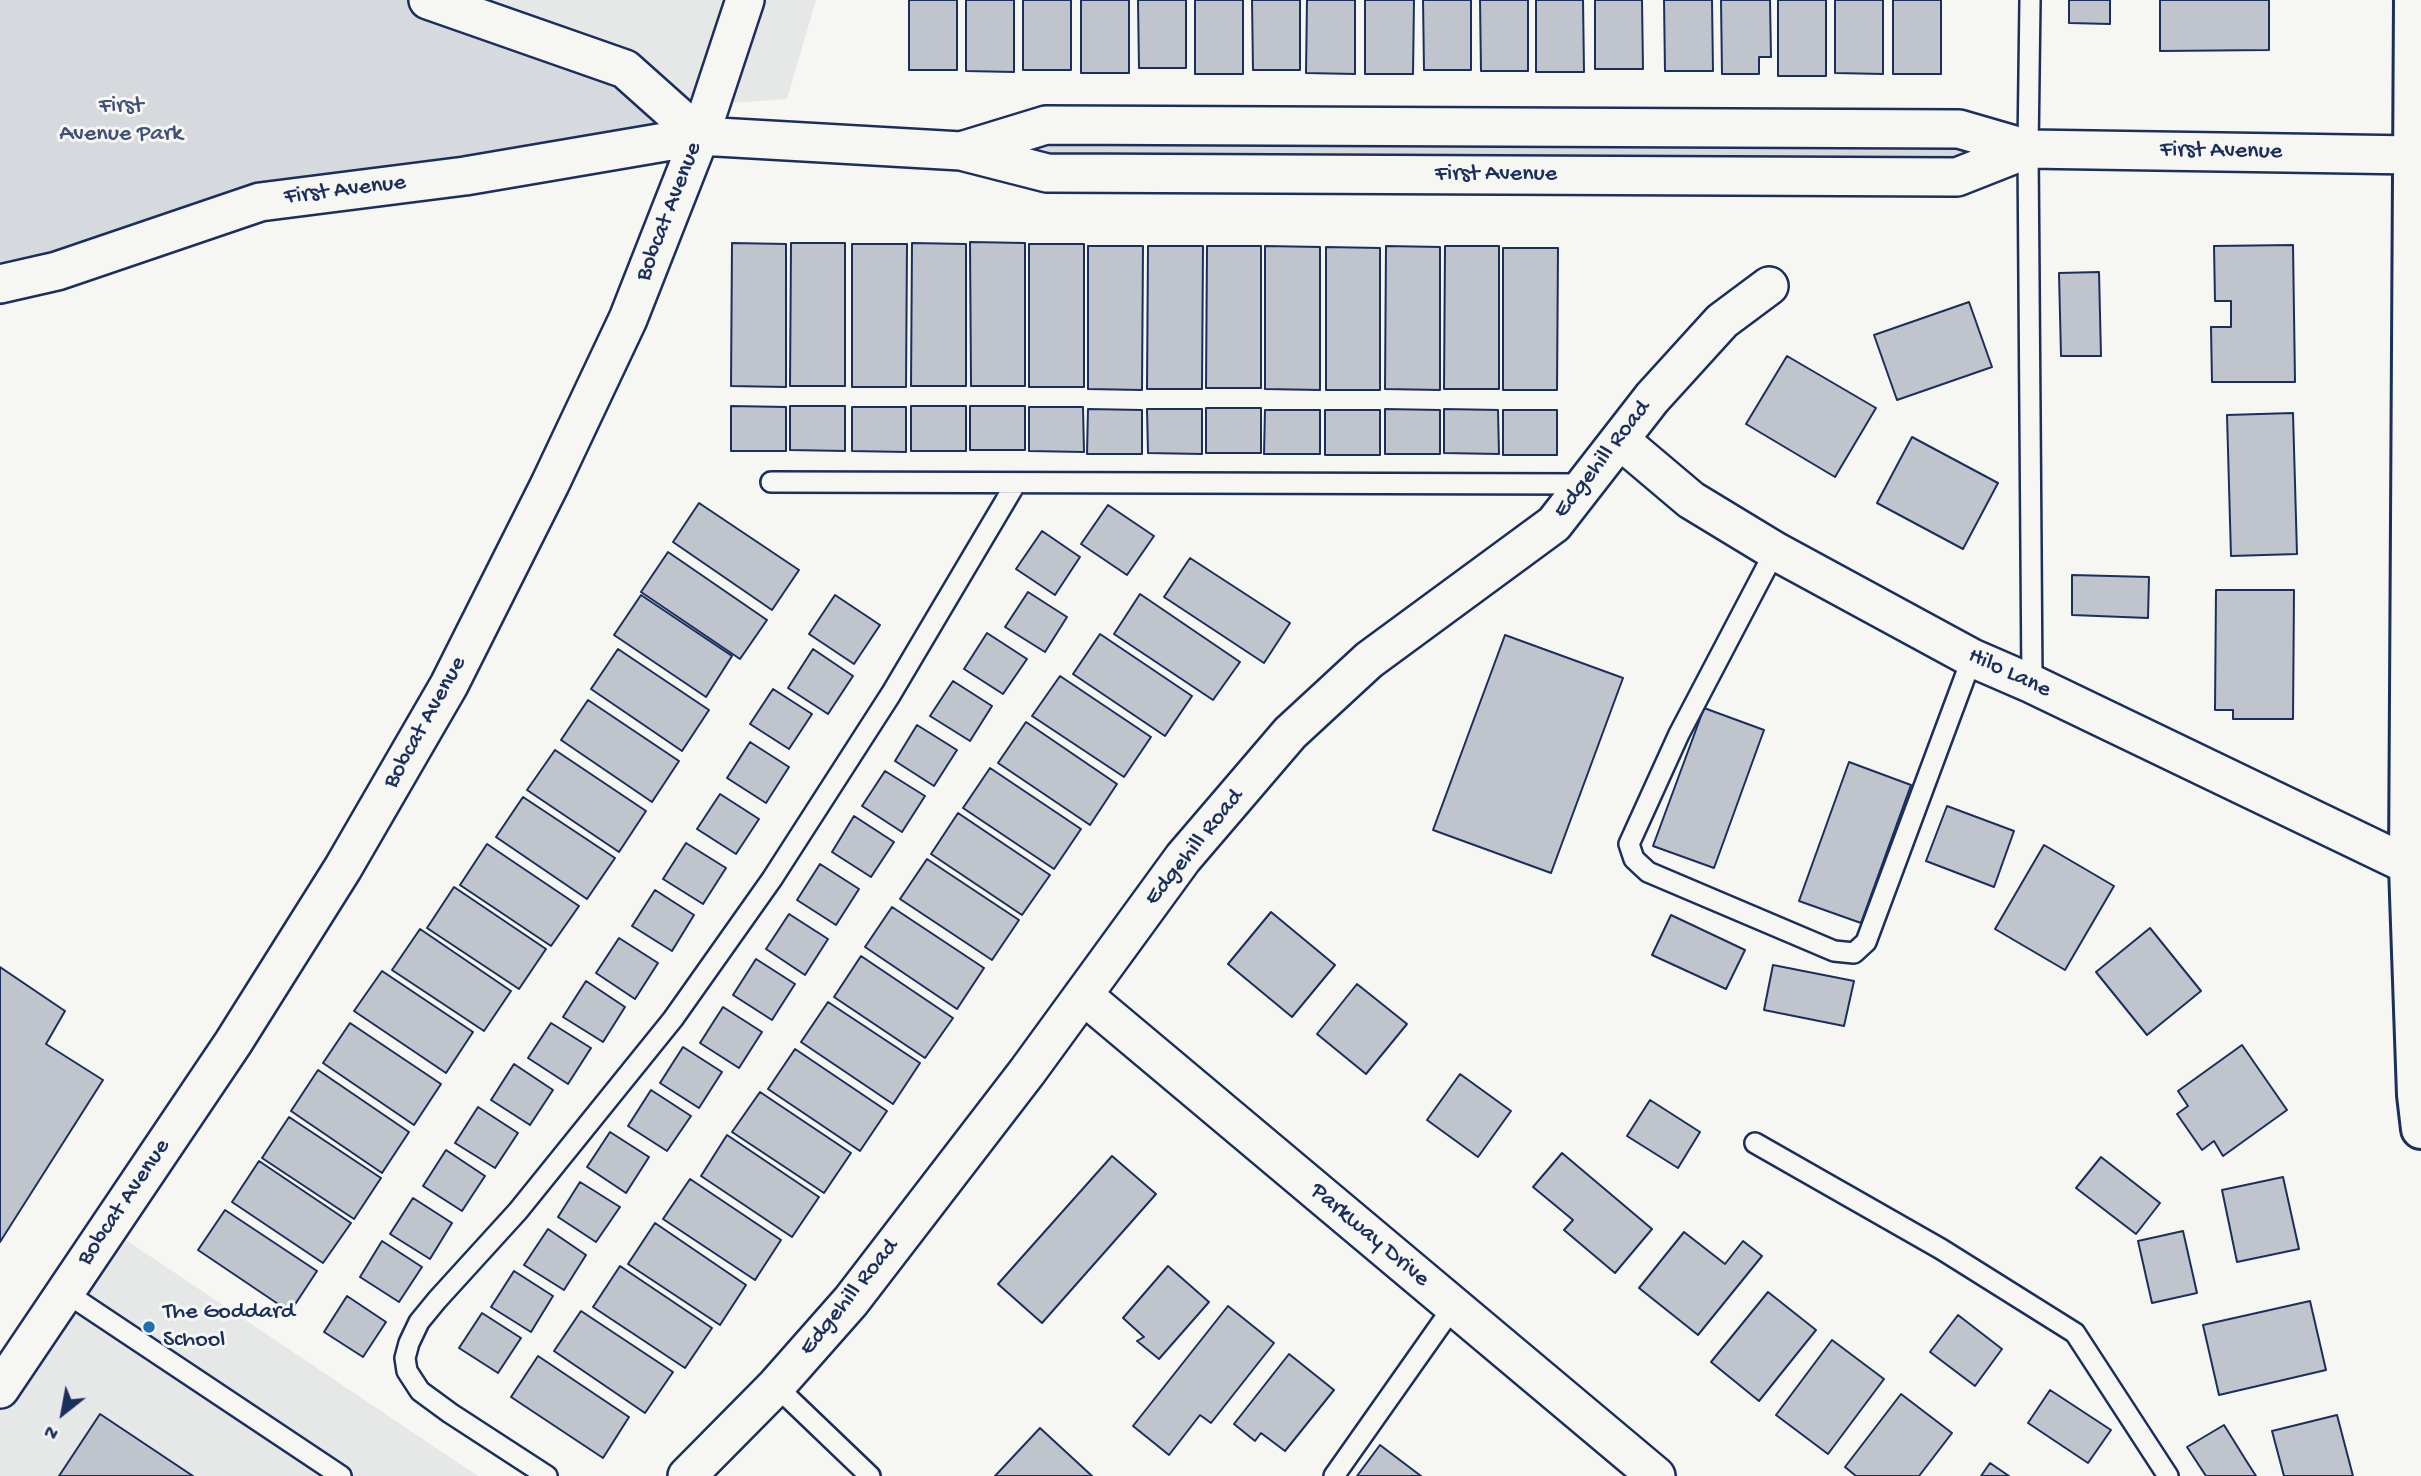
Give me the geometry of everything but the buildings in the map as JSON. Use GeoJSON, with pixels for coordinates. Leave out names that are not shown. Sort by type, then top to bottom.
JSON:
{"type":"FeatureCollection","features":[{"type":"Feature","properties":{"kind":"main road"},"geometry":{"type":"LineString","coordinates":[[2414,0],[2415,869],[2417,1094],[2421,1129]]}},
{"type":"Feature","properties":{"kind":"street"},"geometry":{"type":"LineString","coordinates":[[428,0],[625,69],[700,136]]}},
{"type":"Feature","properties":{"kind":"street","name":"Bobcat Avenue"},"geometry":{"type":"LineString","coordinates":[[6,1368],[65,1292],[233,1043],[343,868],[449,685],[544,496],[628,319],[700,136],[745,0]]}},
{"type":"Feature","properties":{"kind":"street","name":"First Avenue"},"geometry":{"type":"LineString","coordinates":[[961,151],[1046,125],[1959,129],[2028,149],[2414,155]]}},
{"type":"Feature","properties":{"kind":"street","name":"First Avenue"},"geometry":{"type":"LineString","coordinates":[[0,284],[57,271],[260,202],[465,176],[700,136],[961,151],[1047,173],[1957,177],[2028,149]]}},
{"type":"Feature","properties":{"kind":"street","name":"Edgehill Road"},"geometry":{"type":"LineString","coordinates":[[687,1476],[775,1386],[851,1301],[1027,1073],[1183,858],[1290,733],[1369,660],[1554,524],[1652,398],[1722,321],[1769,286]]}},
{"type":"Feature","properties":{"kind":"street","name":"Hilo Lane"},"geometry":{"type":"LineString","coordinates":[[1620,440],[1691,499],[1775,551],[1972,658],[2032,684],[2415,869]]}},
{"type":"Feature","properties":{"kind":"street","name":"Parkway Drive"},"geometry":{"type":"LineString","coordinates":[[1083,995],[1656,1476]]}},
{"type":"Feature","properties":{"kind":"lane"},"geometry":{"type":"LineString","coordinates":[[2030,0],[2028,149],[2032,684]]}},
{"type":"Feature","properties":{"kind":"lane"},"geometry":{"type":"LineString","coordinates":[[771,482],[1585,484]]}},
{"type":"Feature","properties":{"kind":"lane"},"geometry":{"type":"LineString","coordinates":[[547,1476],[420,1391],[407,1371],[405,1358],[419,1322],[517,1210],[673,1018],[757,901],[891,694],[1016,483]]}},
{"type":"Feature","properties":{"kind":"lane"},"geometry":{"type":"LineString","coordinates":[[1775,551],[1679,734],[1629,844],[1634,859],[1648,872],[1834,951],[1854,953],[1866,943],[1972,658]]}},
{"type":"Feature","properties":{"kind":"lane"},"geometry":{"type":"LineString","coordinates":[[1755,1143],[1941,1249],[2075,1333],[2168,1476]]}},
{"type":"Feature","properties":{"kind":"lane"},"geometry":{"type":"LineString","coordinates":[[65,1292],[341,1476]]}},
{"type":"Feature","properties":{"kind":"lane"},"geometry":{"type":"LineString","coordinates":[[1334,1476],[1453,1307]]}},
{"type":"Feature","properties":{"kind":"lane"},"geometry":{"type":"LineString","coordinates":[[775,1386],[870,1476]]}},
{"type":"Feature","properties":{"kind":"shaded area"},"geometry":{"type":"Polygon","coordinates":[[[328,0],[816,0],[787,99],[645,109],[328,0]]]}},
{"type":"Feature","properties":{"kind":"shaded area","name":"The Goddard School"},"geometry":{"type":"Polygon","coordinates":[[[108,1228],[478,1476],[0,1476],[0,1389],[108,1228]]]}},
{"type":"Feature","properties":{"kind":"green space","name":"First Avenue Park"},"geometry":{"type":"Polygon","coordinates":[[[0,0],[428,0],[625,69],[700,136],[260,202],[0,284],[0,0]]]}},
{"type":"Feature","properties":{"kind":"green space"},"geometry":{"type":"Polygon","coordinates":[[[1046,125],[2028,149],[1957,177],[1047,173],[961,151],[1046,125]]]}},
{"type":"Feature","properties":{"kind":"place","name":"The Goddard School"},"geometry":{"type":"Point","coordinates":[149,1327]}}]}
